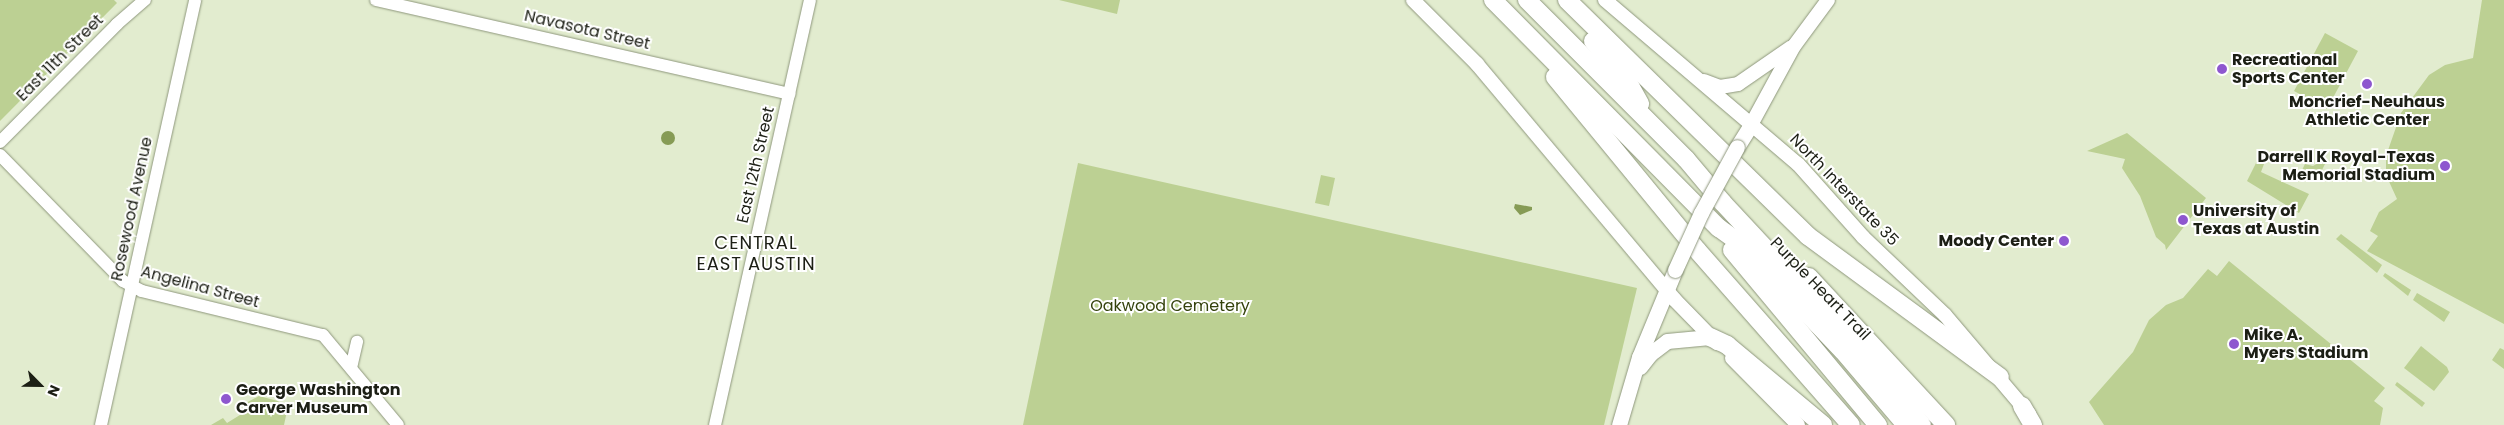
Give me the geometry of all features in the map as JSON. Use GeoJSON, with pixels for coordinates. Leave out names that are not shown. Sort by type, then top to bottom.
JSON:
{"type":"FeatureCollection","features":[{"type":"Feature","properties":{"kind":"highway","name":"Purple Heart Trail"},"geometry":{"type":"LineString","coordinates":[[1493,0],[1718,228],[1736,254],[1878,425]]}},
{"type":"Feature","properties":{"kind":"highway","name":"Purple Heart Trail"},"geometry":{"type":"LineString","coordinates":[[1527,0],[1686,159],[1723,203],[1861,351],[1922,425]]}},
{"type":"Feature","properties":{"kind":"highway"},"geometry":{"type":"LineString","coordinates":[[1561,0],[1628,82],[1647,118]]}},
{"type":"Feature","properties":{"kind":"highway"},"geometry":{"type":"LineString","coordinates":[[1567,0],[1808,236],[2000,377]]}},
{"type":"Feature","properties":{"kind":"highway"},"geometry":{"type":"LineString","coordinates":[[1510,16],[1524,40],[1697,250],[1851,425]]}},
{"type":"Feature","properties":{"kind":"highway","name":"Purple Heart Trail"},"geometry":{"type":"LineString","coordinates":[[1686,159],[1731,198],[1798,266],[1946,425]]}},
{"type":"Feature","properties":{"kind":"highway","name":"Purple Heart Trail"},"geometry":{"type":"LineString","coordinates":[[1718,228],[1742,245],[1810,316],[1906,425]]}},
{"type":"Feature","properties":{"kind":"highway"},"geometry":{"type":"LineString","coordinates":[[1710,336],[1727,346],[1823,425]]}},
{"type":"Feature","properties":{"kind":"highway"},"geometry":{"type":"LineString","coordinates":[[2022,406],[2033,425]]}},
{"type":"Feature","properties":{"kind":"main road"},"geometry":{"type":"LineString","coordinates":[[1413,0],[1477,64],[1667,290],[1798,425]]}},
{"type":"Feature","properties":{"kind":"main road","name":"North Interstate 35"},"geometry":{"type":"LineString","coordinates":[[1605,0],[1798,164],[1862,237],[1945,315],[2000,377],[2038,425]]}},
{"type":"Feature","properties":{"kind":"main road"},"geometry":{"type":"LineString","coordinates":[[1619,425],[1633,376],[1675,270],[1701,213],[1794,46],[1828,0]]}},
{"type":"Feature","properties":{"kind":"main road"},"geometry":{"type":"LineString","coordinates":[[1688,72],[1715,86],[1738,84],[1794,46]]}},
{"type":"Feature","properties":{"kind":"main road"},"geometry":{"type":"LineString","coordinates":[[1633,376],[1650,354],[1667,341],[1710,336]]}},
{"type":"Feature","properties":{"kind":"street","name":"East 11th Street"},"geometry":{"type":"LineString","coordinates":[[0,142],[117,24],[145,0]]}},
{"type":"Feature","properties":{"kind":"street","name":"Rosewood Avenue"},"geometry":{"type":"LineString","coordinates":[[101,425],[195,0]]}},
{"type":"Feature","properties":{"kind":"street","name":"Navasota Street"},"geometry":{"type":"LineString","coordinates":[[376,0],[789,94]]}},
{"type":"Feature","properties":{"kind":"street","name":"East 12th Street"},"geometry":{"type":"LineString","coordinates":[[715,425],[810,0]]}},
{"type":"Feature","properties":{"kind":"street","name":"Angelina Street"},"geometry":{"type":"LineString","coordinates":[[0,155],[123,281],[180,301],[323,336],[351,368]]}},
{"type":"Feature","properties":{"kind":"street"},"geometry":{"type":"LineString","coordinates":[[357,342],[351,368],[398,425]]}},
{"type":"Feature","properties":{"kind":"green space"},"geometry":{"type":"Polygon","coordinates":[[[0,0],[114,0],[117,3],[0,121],[0,0]]]}},
{"type":"Feature","properties":{"kind":"green space"},"geometry":{"type":"Polygon","coordinates":[[[1059,0],[1120,0],[1117,14],[1059,0]]]}},
{"type":"Feature","properties":{"kind":"green space","name":"Darrell K Royal-Texas Memorial Stadium"},"geometry":{"type":"Polygon","coordinates":[[[2482,0],[2504,0],[2504,324],[2367,251],[2378,236],[2370,231],[2379,212],[2397,199],[2386,175],[2386,156],[2401,113],[2429,75],[2445,65],[2473,58],[2482,0]]]}},
{"type":"Feature","properties":{"kind":"green space"},"geometry":{"type":"Polygon","coordinates":[[[2325,33],[2358,51],[2327,109],[2294,91],[2325,33]]]}},
{"type":"Feature","properties":{"kind":"green space"},"geometry":{"type":"Polygon","coordinates":[[[2127,133],[2206,198],[2166,250],[2165,245],[2156,237],[2140,196],[2122,168],[2125,159],[2087,151],[2127,133]]]}},
{"type":"Feature","properties":{"kind":"green space"},"geometry":{"type":"Polygon","coordinates":[[[2257,161],[2264,164],[2261,172],[2309,194],[2299,213],[2247,181],[2257,161]]]}},
{"type":"Feature","properties":{"kind":"green space"},"geometry":{"type":"Polygon","coordinates":[[[2320,162],[2325,164],[2318,178],[2302,170],[2305,164],[2313,166],[2320,162]]]}},
{"type":"Feature","properties":{"kind":"green space","name":"Oakwood Cemetery"},"geometry":{"type":"Polygon","coordinates":[[[1078,163],[1637,288],[1604,425],[1023,425],[1078,163]]]}},
{"type":"Feature","properties":{"kind":"green space"},"geometry":{"type":"Polygon","coordinates":[[[1321,175],[1335,178],[1329,206],[1315,203],[1321,175]]]}},
{"type":"Feature","properties":{"kind":"green space"},"geometry":{"type":"Polygon","coordinates":[[[2341,234],[2382,265],[2377,273],[2336,239],[2341,234]]]}},
{"type":"Feature","properties":{"kind":"green space","name":"Mike A. Myers Stadium"},"geometry":{"type":"Polygon","coordinates":[[[2229,261],[2385,388],[2374,401],[2383,408],[2380,425],[2104,425],[2089,402],[2133,352],[2149,320],[2166,305],[2183,298],[2208,269],[2217,276],[2229,261]]]}},
{"type":"Feature","properties":{"kind":"green space"},"geometry":{"type":"Polygon","coordinates":[[[2385,273],[2411,290],[2408,296],[2383,276],[2385,273]]]}},
{"type":"Feature","properties":{"kind":"green space"},"geometry":{"type":"Polygon","coordinates":[[[2417,293],[2450,312],[2444,322],[2413,300],[2417,293]]]}},
{"type":"Feature","properties":{"kind":"green space"},"geometry":{"type":"Polygon","coordinates":[[[2421,346],[2447,367],[2449,372],[2434,391],[2404,368],[2421,346]]]}},
{"type":"Feature","properties":{"kind":"green space"},"geometry":{"type":"Polygon","coordinates":[[[2500,348],[2504,350],[2504,369],[2492,360],[2500,348]]]}},
{"type":"Feature","properties":{"kind":"green space"},"geometry":{"type":"Polygon","coordinates":[[[2397,382],[2425,403],[2422,407],[2395,385],[2397,382]]]}},
{"type":"Feature","properties":{"kind":"green space"},"geometry":{"type":"Polygon","coordinates":[[[259,396],[278,401],[287,411],[284,425],[211,425],[223,418],[227,423],[248,410],[244,404],[259,396]]]}},
{"type":"Feature","properties":{"kind":"shaded area"},"geometry":{"type":"Polygon","coordinates":[[[668,131],[673,133],[675,138],[673,143],[668,145],[663,143],[661,138],[663,133],[668,131]]]}},
{"type":"Feature","properties":{"kind":"shaded area"},"geometry":{"type":"Polygon","coordinates":[[[1515,204],[1532,207],[1532,210],[1520,215],[1514,208],[1515,204]]]}},
{"type":"Feature","properties":{"kind":"place","name":"Recreational Sports Center"},"geometry":{"type":"Point","coordinates":[2222,69]}},
{"type":"Feature","properties":{"kind":"place","name":"Moncrief-Neuhaus Athletic Center"},"geometry":{"type":"Point","coordinates":[2367,84]}},
{"type":"Feature","properties":{"kind":"place","name":"Darrell K Royal-Texas Memorial Stadium"},"geometry":{"type":"Point","coordinates":[2445,166]}},
{"type":"Feature","properties":{"kind":"place","name":"University of Texas at Austin"},"geometry":{"type":"Point","coordinates":[2183,220]}},
{"type":"Feature","properties":{"kind":"place","name":"Moody Center"},"geometry":{"type":"Point","coordinates":[2064,241]}},
{"type":"Feature","properties":{"kind":"place","name":"Mike A. Myers Stadium"},"geometry":{"type":"Point","coordinates":[2234,344]}},
{"type":"Feature","properties":{"kind":"place","name":"George Washington Carver Museum"},"geometry":{"type":"Point","coordinates":[226,399]}},
{"type":"Feature","properties":{"kind":"district","name":"CENTRAL EAST AUSTIN"},"geometry":{"type":"Point","coordinates":[756,254]}}]}
